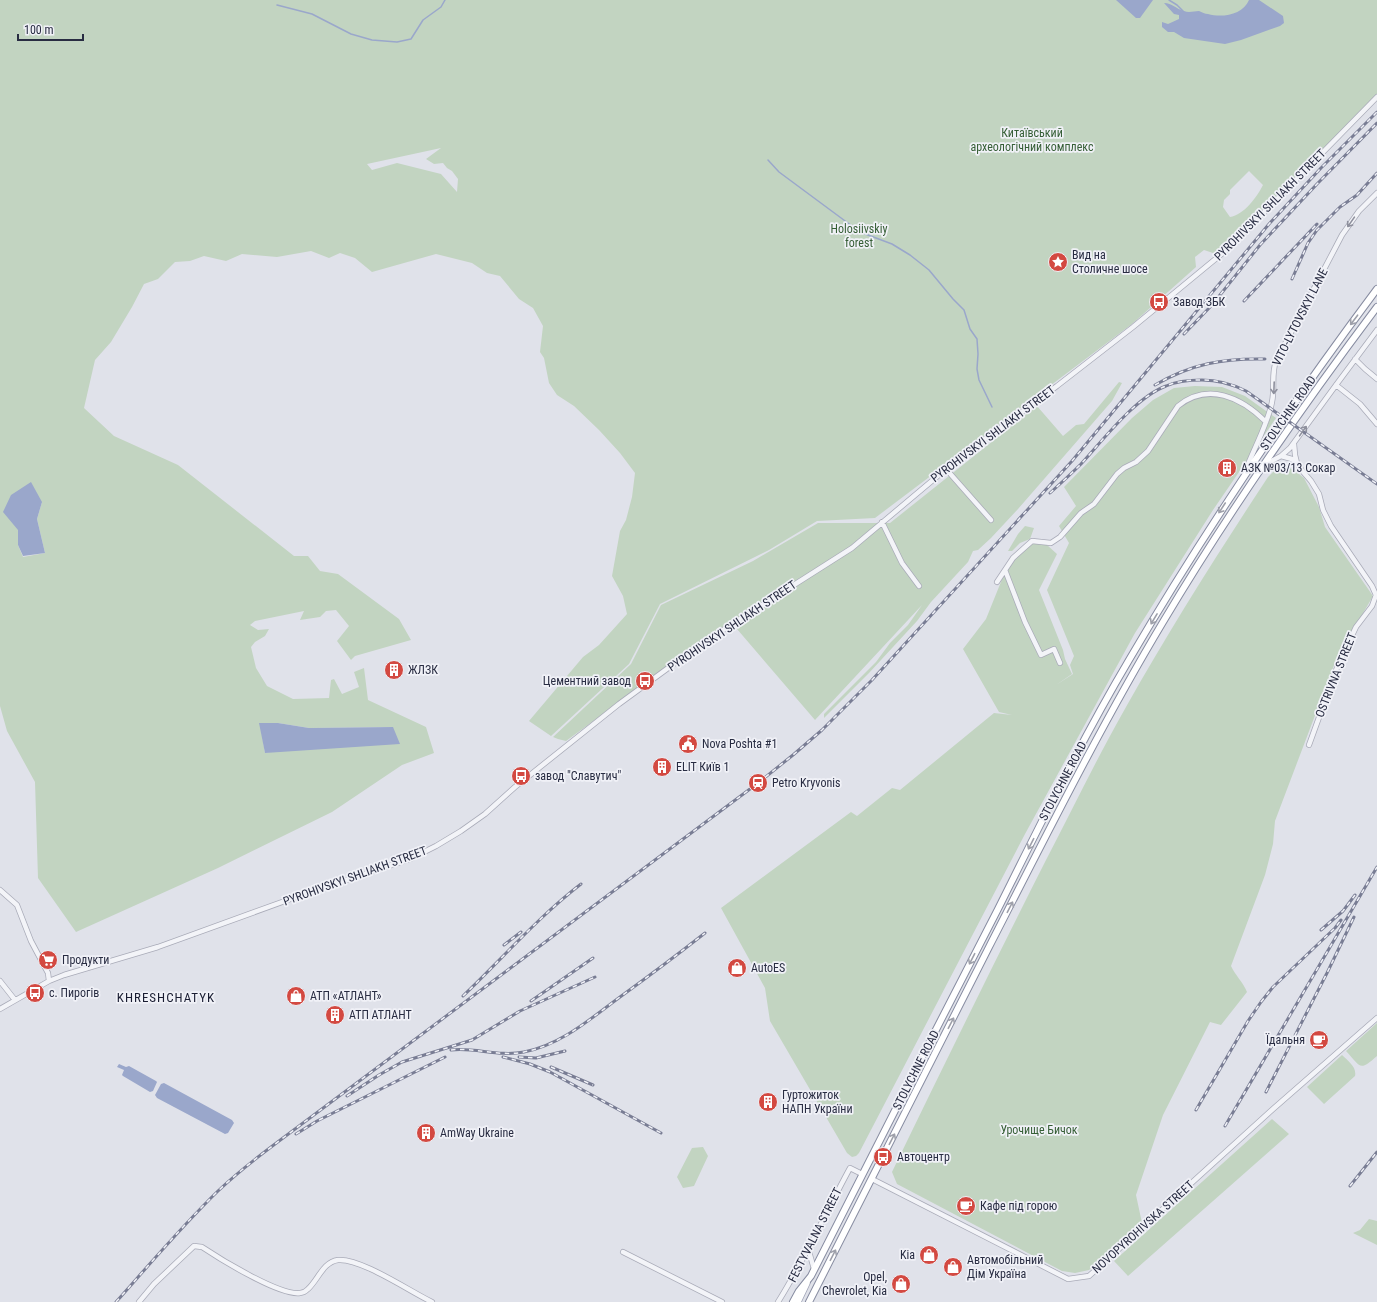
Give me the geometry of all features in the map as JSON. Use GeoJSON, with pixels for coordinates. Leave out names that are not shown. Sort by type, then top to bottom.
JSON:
{"type":"FeatureCollection","features":[{"type":"Feature","properties":{"kind":"highway","name":"STOLYCHNE ROAD"},"geometry":{"type":"LineString","coordinates":[[810,1276],[1069,769],[1113,687],[1194,553],[1244,476],[1322,362],[1377,289]]}},
{"type":"Feature","properties":{"kind":"highway","name":"STOLYCHNE ROAD"},"geometry":{"type":"LineString","coordinates":[[809,1302],[1025,878],[1110,716],[1164,621],[1264,465],[1331,369],[1377,307]]}},
{"type":"Feature","properties":{"kind":"highway"},"geometry":{"type":"LineString","coordinates":[[793,1302],[810,1276]]}},
{"type":"Feature","properties":{"kind":"main road","name":"STOLYCHNE ROAD"},"geometry":{"type":"LineString","coordinates":[[798,1302],[810,1276]]}},
{"type":"Feature","properties":{"kind":"street","name":"PYROHIVSKYI SHLIAKH STREET"},"geometry":{"type":"LineString","coordinates":[[0,1009],[50,981],[64,975],[158,947],[307,893],[410,859],[462,831],[485,814],[515,787],[619,704],[701,644],[852,548],[946,469],[1133,327],[1224,252],[1256,222],[1377,97]]}},
{"type":"Feature","properties":{"kind":"street","name":"VITO-LYTOVSKYI LANE"},"geometry":{"type":"LineString","coordinates":[[1244,476],[1266,422],[1273,397],[1273,372],[1276,361],[1342,235],[1362,207],[1377,193]]}},
{"type":"Feature","properties":{"kind":"street"},"geometry":{"type":"LineString","coordinates":[[1264,465],[1281,456],[1294,444],[1377,330]]}},
{"type":"Feature","properties":{"kind":"street"},"geometry":{"type":"LineString","coordinates":[[1355,359],[1377,379]]}},
{"type":"Feature","properties":{"kind":"street"},"geometry":{"type":"LineString","coordinates":[[1336,385],[1360,404],[1377,424]]}},
{"type":"Feature","properties":{"kind":"street"},"geometry":{"type":"LineString","coordinates":[[997,582],[1013,558],[1032,541],[1051,543],[1060,537],[1081,513],[1094,504],[1116,474],[1136,462],[1148,451],[1178,406],[1184,401],[1204,394],[1222,394],[1248,408],[1266,422]]}},
{"type":"Feature","properties":{"kind":"street","name":"OSTRIVNA STREET"},"geometry":{"type":"LineString","coordinates":[[1294,444],[1298,464]]}},
{"type":"Feature","properties":{"kind":"street","name":"OSTRIVNA STREET"},"geometry":{"type":"LineString","coordinates":[[1281,456],[1292,458],[1298,464],[1319,494],[1323,510],[1331,526],[1372,586],[1376,595],[1372,606],[1356,627],[1338,665],[1309,745]]}},
{"type":"Feature","properties":{"kind":"street"},"geometry":{"type":"LineString","coordinates":[[946,469],[991,520]]}},
{"type":"Feature","properties":{"kind":"street"},"geometry":{"type":"LineString","coordinates":[[882,522],[902,563],[919,586]]}},
{"type":"Feature","properties":{"kind":"street"},"geometry":{"type":"LineString","coordinates":[[1005,570],[1025,622],[1041,655],[1054,650],[1060,663]]}},
{"type":"Feature","properties":{"kind":"street"},"geometry":{"type":"LineString","coordinates":[[0,890],[17,904],[30,941],[48,973],[50,981]]}},
{"type":"Feature","properties":{"kind":"street"},"geometry":{"type":"LineString","coordinates":[[0,980],[15,1000]]}},
{"type":"Feature","properties":{"kind":"street","name":"NOVOPYROHIVSKA STREET"},"geometry":{"type":"LineString","coordinates":[[872,1179],[1068,1279],[1089,1276],[1273,1109],[1377,1018]]}},
{"type":"Feature","properties":{"kind":"street","name":"FESTYVALNA STREET"},"geometry":{"type":"LineString","coordinates":[[778,1302],[793,1279],[850,1168],[862,1174]]}},
{"type":"Feature","properties":{"kind":"street"},"geometry":{"type":"LineString","coordinates":[[138,1302],[154,1284],[194,1246],[202,1247],[235,1268],[270,1285],[290,1292],[300,1293],[306,1291],[312,1286],[331,1262],[343,1261],[358,1264],[378,1273],[432,1302]]}},
{"type":"Feature","properties":{"kind":"street"},"geometry":{"type":"LineString","coordinates":[[808,1248],[814,1269]]}},
{"type":"Feature","properties":{"kind":"street"},"geometry":{"type":"LineString","coordinates":[[623,1252],[722,1302]]}},
{"type":"Feature","properties":{"kind":"green space"},"geometry":{"type":"Polygon","coordinates":[[[0,0],[1377,0],[1377,95],[1308,168],[1305,167],[1232,243],[1216,254],[1204,250],[1195,257],[1196,267],[1132,324],[875,518],[817,521],[769,550],[660,604],[629,664],[551,736],[529,721],[583,657],[599,645],[627,614],[623,596],[612,576],[620,531],[626,520],[632,497],[635,473],[620,453],[599,430],[574,406],[557,395],[549,383],[544,358],[540,352],[543,326],[533,308],[519,299],[500,276],[487,273],[472,263],[436,254],[372,272],[355,258],[340,253],[329,258],[311,251],[277,257],[242,254],[226,261],[204,256],[190,261],[175,262],[158,279],[144,284],[111,342],[95,360],[84,408],[114,436],[178,465],[294,556],[308,556],[320,571],[338,574],[399,619],[411,640],[355,656],[351,660],[337,641],[349,626],[336,610],[326,611],[320,617],[300,620],[304,611],[255,621],[250,625],[258,630],[269,629],[265,636],[255,642],[251,647],[256,668],[267,686],[293,699],[329,698],[331,680],[334,679],[342,694],[359,687],[354,672],[364,668],[368,700],[426,727],[434,753],[402,765],[332,812],[218,868],[76,932],[38,878],[35,782],[7,731],[0,706],[0,0]],[[441,148],[367,164],[372,170],[397,163],[441,174],[457,192],[458,179],[452,171],[443,163],[434,164],[426,159],[441,148]],[[1249,171],[1230,190],[1230,194],[1224,200],[1223,207],[1230,217],[1235,216],[1245,209],[1254,200],[1263,185],[1249,171]],[[42,502],[18,530],[18,545],[23,557],[45,553],[37,519],[42,502]],[[260,723],[265,753],[393,727],[309,728],[278,723],[260,723]]]}},
{"type":"Feature","properties":{"kind":"green space"},"geometry":{"type":"Polygon","coordinates":[[[1119,382],[1122,383],[1112,401],[1018,509],[991,538],[978,550],[973,551],[968,562],[931,602],[917,621],[869,673],[824,718],[824,714],[876,662],[890,643],[908,625],[922,605],[815,720],[731,622],[566,741],[553,737],[631,664],[661,605],[753,561],[818,523],[890,523],[1037,406],[1063,436],[1076,425],[1084,424],[1119,382]]]}},
{"type":"Feature","properties":{"kind":"green space"},"geometry":{"type":"Polygon","coordinates":[[[1195,386],[1222,387],[1245,396],[1276,418],[1213,510],[1135,633],[1025,834],[859,1153],[852,1157],[847,1153],[770,1021],[765,988],[721,908],[851,812],[857,816],[892,788],[900,790],[994,713],[1012,715],[999,712],[963,649],[986,619],[1009,562],[1033,542],[1047,545],[1057,554],[1039,590],[1072,674],[1056,685],[1073,674],[1070,665],[1074,656],[1047,590],[1069,543],[1059,526],[1076,506],[1064,487],[1132,418],[1153,400],[1174,388],[1195,386]]]}},
{"type":"Feature","properties":{"kind":"green space","name":"Урочище Бичок"},"geometry":{"type":"Polygon","coordinates":[[[1286,466],[1304,478],[1319,507],[1325,527],[1373,596],[1336,660],[1275,821],[1273,844],[1265,875],[1231,966],[1247,992],[1221,1025],[1210,1022],[1163,1115],[1136,1195],[1142,1223],[1089,1270],[1075,1273],[1062,1271],[897,1184],[892,1172],[1026,901],[1115,726],[1177,620],[1268,477],[1276,469],[1286,466]]]}},
{"type":"Feature","properties":{"kind":"green space"},"geometry":{"type":"Polygon","coordinates":[[[1025,526],[1034,528],[1030,539],[1020,543],[1012,551],[1008,551],[1018,534],[1025,526]]]}},
{"type":"Feature","properties":{"kind":"green space"},"geometry":{"type":"Polygon","coordinates":[[[1377,1023],[1377,1056],[1367,1064],[1360,1066],[1346,1051],[1377,1023]]]}},
{"type":"Feature","properties":{"kind":"green space"},"geometry":{"type":"Polygon","coordinates":[[[1342,1055],[1355,1070],[1355,1076],[1324,1104],[1307,1087],[1342,1055]]]}},
{"type":"Feature","properties":{"kind":"green space"},"geometry":{"type":"Polygon","coordinates":[[[1272,1119],[1289,1134],[1128,1276],[1114,1261],[1272,1119]]]}},
{"type":"Feature","properties":{"kind":"green space"},"geometry":{"type":"Polygon","coordinates":[[[703,1147],[708,1156],[694,1186],[683,1188],[677,1177],[692,1148],[703,1147]]]}},
{"type":"Feature","properties":{"kind":"green space"},"geometry":{"type":"Polygon","coordinates":[[[1369,1219],[1377,1221],[1377,1245],[1353,1233],[1360,1230],[1369,1219]]]}},
{"type":"Feature","properties":{"kind":"water"},"geometry":{"type":"Polygon","coordinates":[[[1116,0],[1153,0],[1140,18],[1136,18],[1116,0]]]}},
{"type":"Feature","properties":{"kind":"water"},"geometry":{"type":"Polygon","coordinates":[[[1249,0],[1259,0],[1283,16],[1284,23],[1280,26],[1241,40],[1225,44],[1184,38],[1174,32],[1168,32],[1162,27],[1162,22],[1168,24],[1179,19],[1179,15],[1174,14],[1164,3],[1186,12],[1199,11],[1206,14],[1219,16],[1237,12],[1246,5],[1249,0]]]}},
{"type":"Feature","properties":{"kind":"water"},"geometry":{"type":"Polygon","coordinates":[[[31,482],[42,502],[37,519],[45,553],[23,556],[18,545],[18,530],[3,512],[11,495],[31,482]]]}},
{"type":"Feature","properties":{"kind":"water"},"geometry":{"type":"Polygon","coordinates":[[[259,723],[278,723],[309,728],[393,727],[400,744],[265,753],[259,723]]]}},
{"type":"Feature","properties":{"kind":"water"},"geometry":{"type":"Polygon","coordinates":[[[119,1064],[126,1067],[129,1066],[156,1081],[157,1082],[153,1091],[150,1092],[123,1076],[124,1070],[117,1067],[119,1064]]]}},
{"type":"Feature","properties":{"kind":"water"},"geometry":{"type":"Polygon","coordinates":[[[164,1083],[232,1120],[234,1123],[228,1133],[225,1134],[157,1098],[155,1095],[161,1084],[164,1083]]]}},
{"type":"Feature","properties":{"kind":"waterway"},"geometry":{"type":"LineString","coordinates":[[277,5],[312,14],[351,34],[372,40],[397,42],[411,39],[423,20],[441,7],[445,0]]}},
{"type":"Feature","properties":{"kind":"waterway"},"geometry":{"type":"LineString","coordinates":[[1169,0],[1183,11]]}},
{"type":"Feature","properties":{"kind":"waterway"},"geometry":{"type":"LineString","coordinates":[[768,160],[779,172],[860,232],[892,244],[910,255],[929,270],[964,310],[970,329],[977,339],[977,369],[979,380],[992,407]]}},
{"type":"Feature","properties":{"kind":"railway"},"geometry":{"type":"LineString","coordinates":[[116,1302],[192,1218],[218,1191],[246,1167],[758,783],[822,730],[872,680],[1072,461],[1269,224],[1321,168],[1377,112]]}},
{"type":"Feature","properties":{"kind":"railway"},"geometry":{"type":"LineString","coordinates":[[1184,334],[1212,305],[1260,245],[1377,123]]}},
{"type":"Feature","properties":{"kind":"railway"},"geometry":{"type":"LineString","coordinates":[[1292,279],[1308,243],[1317,230],[1340,207],[1357,195],[1377,173]]}},
{"type":"Feature","properties":{"kind":"railway"},"geometry":{"type":"LineString","coordinates":[[1244,301],[1317,224]]}},
{"type":"Feature","properties":{"kind":"railway"},"geometry":{"type":"LineString","coordinates":[[1155,385],[1195,367],[1221,361],[1265,359]]}},
{"type":"Feature","properties":{"kind":"railway"},"geometry":{"type":"LineString","coordinates":[[1050,493],[1081,464],[1120,420],[1143,399],[1170,384],[1197,380],[1208,380],[1224,383],[1246,391],[1377,484]]}},
{"type":"Feature","properties":{"kind":"railway"},"geometry":{"type":"LineString","coordinates":[[1225,1126],[1377,867]]}},
{"type":"Feature","properties":{"kind":"railway"},"geometry":{"type":"LineString","coordinates":[[463,996],[535,924],[581,884]]}},
{"type":"Feature","properties":{"kind":"railway"},"geometry":{"type":"LineString","coordinates":[[1321,930],[1343,911],[1355,895]]}},
{"type":"Feature","properties":{"kind":"railway"},"geometry":{"type":"LineString","coordinates":[[1266,1092],[1354,917]]}},
{"type":"Feature","properties":{"kind":"railway"},"geometry":{"type":"LineString","coordinates":[[1196,1110],[1248,1021],[1261,1002],[1273,987],[1335,928],[1341,920]]}},
{"type":"Feature","properties":{"kind":"railway"},"geometry":{"type":"LineString","coordinates":[[504,945],[521,932]]}},
{"type":"Feature","properties":{"kind":"railway"},"geometry":{"type":"LineString","coordinates":[[451,1050],[460,1049],[496,1053],[514,1053],[538,1049],[550,1044],[575,1030],[705,933]]}},
{"type":"Feature","properties":{"kind":"railway"},"geometry":{"type":"LineString","coordinates":[[531,1001],[593,958]]}},
{"type":"Feature","properties":{"kind":"railway"},"geometry":{"type":"LineString","coordinates":[[347,1096],[402,1062],[472,1040],[520,1011],[595,977]]}},
{"type":"Feature","properties":{"kind":"railway"},"geometry":{"type":"LineString","coordinates":[[519,1057],[536,1058],[565,1051]]}},
{"type":"Feature","properties":{"kind":"railway"},"geometry":{"type":"LineString","coordinates":[[296,1134],[317,1121],[445,1057]]}},
{"type":"Feature","properties":{"kind":"railway"},"geometry":{"type":"LineString","coordinates":[[503,1057],[530,1064],[550,1072],[661,1133]]}},
{"type":"Feature","properties":{"kind":"railway"},"geometry":{"type":"LineString","coordinates":[[551,1067],[593,1085]]}},
{"type":"Feature","properties":{"kind":"railway"},"geometry":{"type":"LineString","coordinates":[[1350,1186],[1377,1152]]}},
{"type":"Feature","properties":{"kind":"place","name":"Вид на Столичне шосе"},"geometry":{"type":"Point","coordinates":[1058,262]}},
{"type":"Feature","properties":{"kind":"place","name":"Завод ЗБК"},"geometry":{"type":"Point","coordinates":[1159,302]}},
{"type":"Feature","properties":{"kind":"place","name":"АЗК №03/13 Сокар"},"geometry":{"type":"Point","coordinates":[1227,468]}},
{"type":"Feature","properties":{"kind":"place","name":"ЖЛЗК"},"geometry":{"type":"Point","coordinates":[394,670]}},
{"type":"Feature","properties":{"kind":"place","name":"Цементний завод"},"geometry":{"type":"Point","coordinates":[645,681]}},
{"type":"Feature","properties":{"kind":"place","name":"Nova Poshta #1"},"geometry":{"type":"Point","coordinates":[688,744]}},
{"type":"Feature","properties":{"kind":"place","name":"ELIT Київ 1"},"geometry":{"type":"Point","coordinates":[662,767]}},
{"type":"Feature","properties":{"kind":"place","name":"завод \"Славутич\""},"geometry":{"type":"Point","coordinates":[521,776]}},
{"type":"Feature","properties":{"kind":"place","name":"Petro Kryvonis"},"geometry":{"type":"Point","coordinates":[758,783]}},
{"type":"Feature","properties":{"kind":"place","name":"Продукти"},"geometry":{"type":"Point","coordinates":[48,960]}},
{"type":"Feature","properties":{"kind":"place","name":"AutoES"},"geometry":{"type":"Point","coordinates":[737,968]}},
{"type":"Feature","properties":{"kind":"place","name":"с. Пирогів"},"geometry":{"type":"Point","coordinates":[35,993]}},
{"type":"Feature","properties":{"kind":"place","name":"АТП «АТЛАНТ»"},"geometry":{"type":"Point","coordinates":[296,996]}},
{"type":"Feature","properties":{"kind":"place","name":"АТП АТЛАНТ"},"geometry":{"type":"Point","coordinates":[335,1015]}},
{"type":"Feature","properties":{"kind":"place","name":"Їдальня"},"geometry":{"type":"Point","coordinates":[1319,1040]}},
{"type":"Feature","properties":{"kind":"place","name":"Гуртожиток НАПН України"},"geometry":{"type":"Point","coordinates":[768,1102]}},
{"type":"Feature","properties":{"kind":"place","name":"AmWay Ukraine"},"geometry":{"type":"Point","coordinates":[426,1133]}},
{"type":"Feature","properties":{"kind":"place","name":"Автоцентр"},"geometry":{"type":"Point","coordinates":[883,1157]}},
{"type":"Feature","properties":{"kind":"place","name":"Кафе під горою"},"geometry":{"type":"Point","coordinates":[966,1206]}},
{"type":"Feature","properties":{"kind":"place","name":"Kia"},"geometry":{"type":"Point","coordinates":[929,1255]}},
{"type":"Feature","properties":{"kind":"place","name":"Автомобільний Дім Україна"},"geometry":{"type":"Point","coordinates":[953,1267]}},
{"type":"Feature","properties":{"kind":"place","name":"Opel, Chevrolet, Kia"},"geometry":{"type":"Point","coordinates":[901,1284]}},
{"type":"Feature","properties":{"kind":"district","name":"KHRESHCHATYK"},"geometry":{"type":"Point","coordinates":[166,997]}},
{"type":"Feature","properties":{"kind":"park label","name":"Китаївський археологічний комплекс"},"geometry":{"type":"Point","coordinates":[1032,140]}},
{"type":"Feature","properties":{"kind":"park label","name":"Holosiivskiy forest"},"geometry":{"type":"Point","coordinates":[859,236]}}]}
